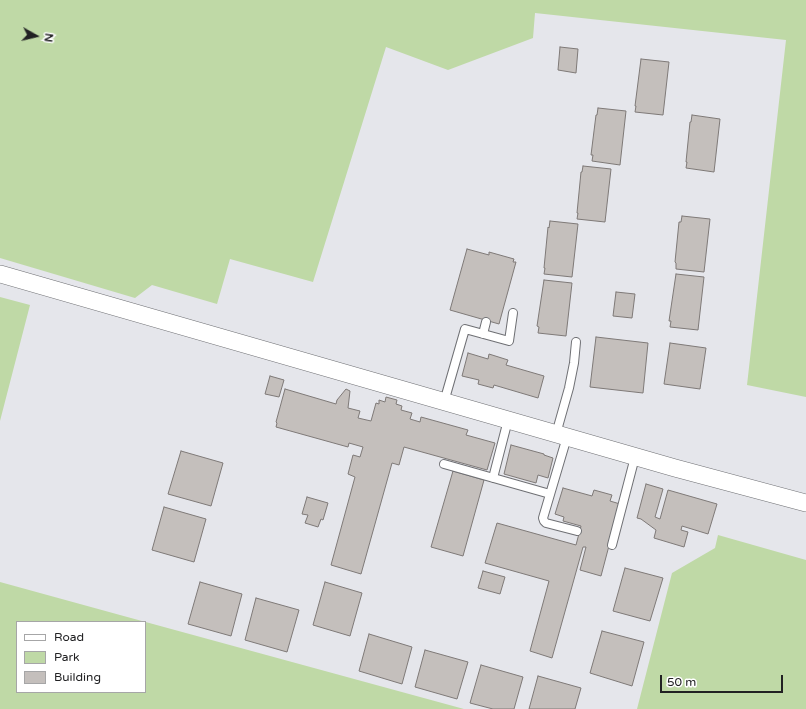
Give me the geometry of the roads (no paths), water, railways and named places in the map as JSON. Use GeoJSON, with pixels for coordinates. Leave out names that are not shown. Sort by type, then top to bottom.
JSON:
{"type":"FeatureCollection","features":[{"type":"Feature","properties":{"kind":"street"},"geometry":{"type":"LineString","coordinates":[[0,274],[636,457],[806,502]]}},
{"type":"Feature","properties":{"kind":"lane"},"geometry":{"type":"LineString","coordinates":[[444,402],[465,329],[509,341],[513,313]]}},
{"type":"Feature","properties":{"kind":"lane"},"geometry":{"type":"LineString","coordinates":[[483,334],[486,322]]}},
{"type":"Feature","properties":{"kind":"lane"},"geometry":{"type":"LineString","coordinates":[[576,342],[574,364],[550,494],[543,518],[546,523],[577,531]]}},
{"type":"Feature","properties":{"kind":"lane"},"geometry":{"type":"LineString","coordinates":[[493,478],[508,420]]}},
{"type":"Feature","properties":{"kind":"lane"},"geometry":{"type":"LineString","coordinates":[[612,545],[636,457]]}},
{"type":"Feature","properties":{"kind":"lane"},"geometry":{"type":"LineString","coordinates":[[444,464],[550,494]]}}]}
